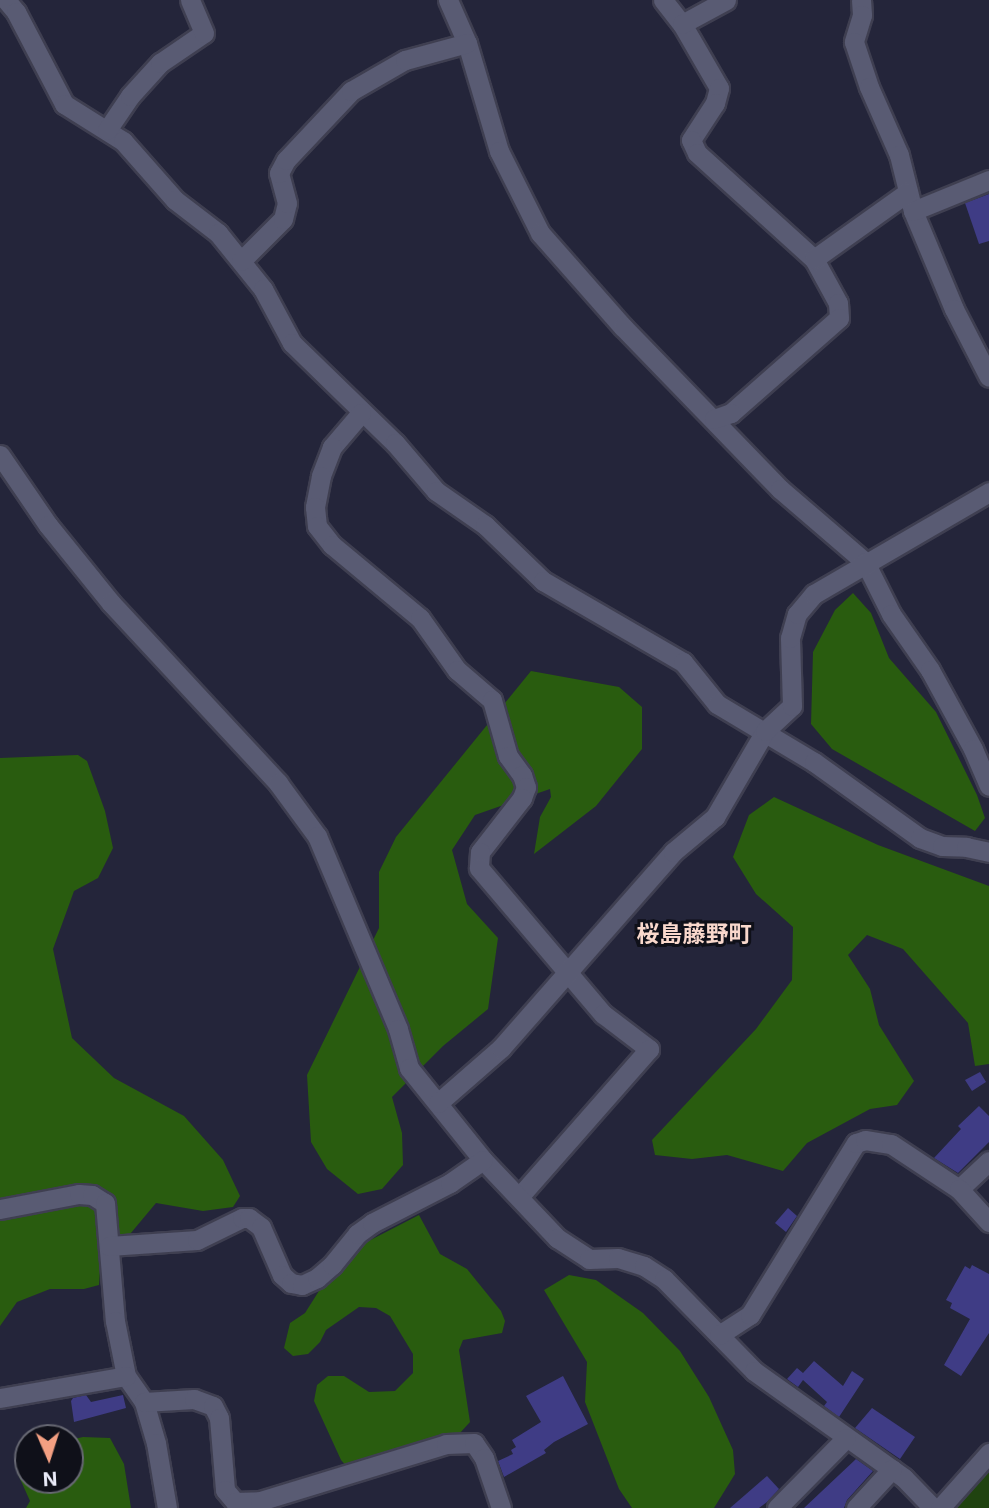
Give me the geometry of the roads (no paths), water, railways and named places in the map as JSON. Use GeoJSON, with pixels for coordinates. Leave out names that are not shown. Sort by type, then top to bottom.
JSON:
{"type":"FeatureCollection","features":[{"type":"Feature","properties":{"kind":"street"},"geometry":{"type":"LineString","coordinates":[[6,0],[16,12],[64,104],[123,141],[175,200],[218,233],[263,289],[292,343],[361,413],[395,443],[436,491],[485,525],[543,580],[684,662],[717,704],[814,762],[920,838],[942,846],[989,852]]}},
{"type":"Feature","properties":{"kind":"street"},"geometry":{"type":"LineString","coordinates":[[107,130],[130,96],[160,63],[204,33],[190,0]]}},
{"type":"Feature","properties":{"kind":"street"},"geometry":{"type":"LineString","coordinates":[[448,0],[467,43],[499,150],[541,233],[623,327],[780,489],[865,562],[891,614],[930,670],[973,749],[989,786]]}},
{"type":"Feature","properties":{"kind":"street"},"geometry":{"type":"LineString","coordinates":[[663,0],[682,24],[719,88],[715,103],[691,140],[697,153],[814,260],[838,303],[839,318],[731,413],[714,419]]}},
{"type":"Feature","properties":{"kind":"street"},"geometry":{"type":"LineString","coordinates":[[682,24],[726,0]]}},
{"type":"Feature","properties":{"kind":"street"},"geometry":{"type":"LineString","coordinates":[[861,0],[862,15],[855,43],[869,87],[900,155],[910,202],[954,309],[989,376]]}},
{"type":"Feature","properties":{"kind":"street"},"geometry":{"type":"LineString","coordinates":[[241,261],[283,219],[288,203],[279,173],[286,160],[351,91],[405,60],[467,43]]}},
{"type":"Feature","properties":{"kind":"street"},"geometry":{"type":"LineString","coordinates":[[814,260],[910,202],[989,180]]}},
{"type":"Feature","properties":{"kind":"street"},"geometry":{"type":"LineString","coordinates":[[361,413],[332,447],[321,476],[315,507],[317,526],[332,545],[420,618],[457,670],[492,700],[508,756],[522,775],[526,787],[522,798],[480,852],[480,868],[603,1014],[649,1049],[519,1197]]}},
{"type":"Feature","properties":{"kind":"street"},"geometry":{"type":"LineString","coordinates":[[0,455],[48,525],[111,603],[278,783],[317,836],[398,1028],[409,1068],[483,1160],[557,1238],[589,1259],[618,1258],[644,1266],[664,1279],[754,1371],[913,1485],[933,1508]]}},
{"type":"Feature","properties":{"kind":"street"},"geometry":{"type":"LineString","coordinates":[[438,1102],[501,1048],[673,852],[715,817],[765,731],[792,706],[790,638],[797,614],[814,594],[989,492]]}},
{"type":"Feature","properties":{"kind":"street"},"geometry":{"type":"LineString","coordinates":[[719,1335],[750,1315],[856,1143],[865,1140],[891,1144],[959,1189],[989,1222]]}},
{"type":"Feature","properties":{"kind":"street"},"geometry":{"type":"LineString","coordinates":[[109,1246],[197,1240],[242,1218],[249,1218],[261,1227],[282,1275],[291,1283],[302,1285],[325,1272],[357,1234],[372,1223],[450,1183],[483,1160]]}},
{"type":"Feature","properties":{"kind":"street"},"geometry":{"type":"LineString","coordinates":[[959,1189],[989,1161]]}},
{"type":"Feature","properties":{"kind":"street"},"geometry":{"type":"LineString","coordinates":[[0,1209],[53,1197],[92,1195],[105,1203],[110,1290],[126,1377],[144,1402],[156,1443],[167,1508]]}},
{"type":"Feature","properties":{"kind":"street"},"geometry":{"type":"LineString","coordinates":[[0,1398],[126,1377]]}},
{"type":"Feature","properties":{"kind":"street"},"geometry":{"type":"LineString","coordinates":[[144,1402],[194,1399],[213,1406],[219,1418],[225,1490],[235,1502],[261,1501],[446,1444],[474,1443],[484,1458],[501,1508]]}},
{"type":"Feature","properties":{"kind":"street"},"geometry":{"type":"LineString","coordinates":[[785,1505],[845,1438]]}},
{"type":"Feature","properties":{"kind":"street"},"geometry":{"type":"LineString","coordinates":[[940,1508],[989,1453]]}},
{"type":"Feature","properties":{"kind":"street"},"geometry":{"type":"LineString","coordinates":[[856,1508],[892,1469]]}},
{"type":"Feature","properties":{"kind":"district","name":"桜島藤野町"},"geometry":{"type":"Point","coordinates":[694,934]}}]}
